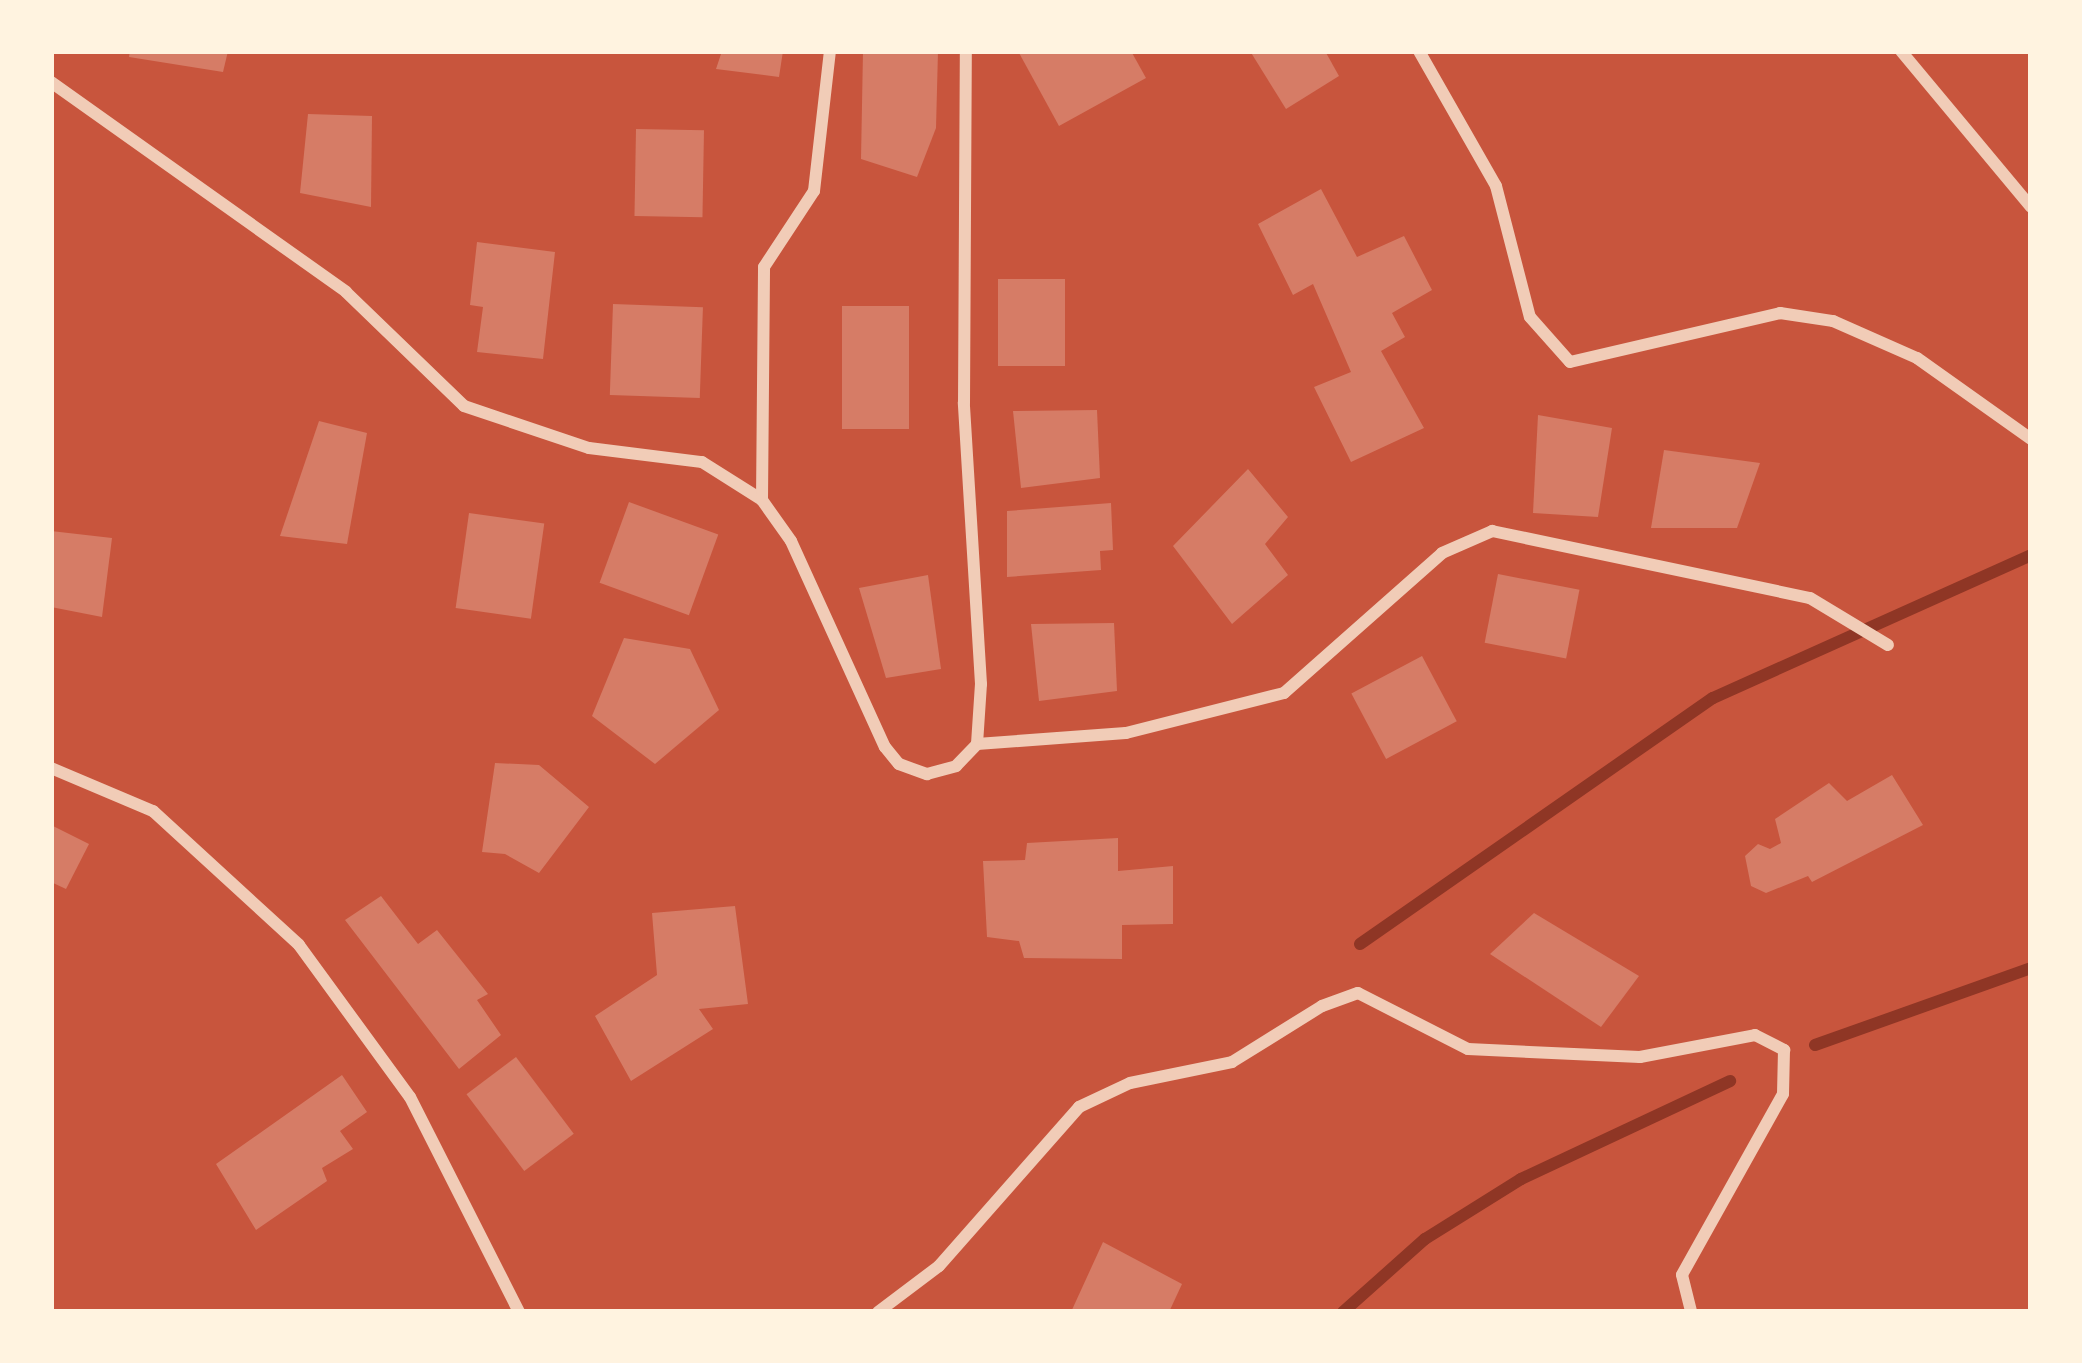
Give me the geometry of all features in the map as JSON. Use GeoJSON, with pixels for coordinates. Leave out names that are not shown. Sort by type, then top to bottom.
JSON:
{"type":"FeatureCollection","features":[{"type":"Feature","properties":{"kind":"street"},"geometry":{"type":"LineString","coordinates":[[762,500],[764,267],[814,191],[830,51]]}},
{"type":"Feature","properties":{"kind":"street"},"geometry":{"type":"LineString","coordinates":[[51,82],[346,292],[464,406],[590,448],[702,461],[762,500],[791,541],[867,713],[899,764],[927,774],[956,766],[977,744],[981,684],[964,403],[966,51]]}},
{"type":"Feature","properties":{"kind":"street"},"geometry":{"type":"LineString","coordinates":[[1419,51],[1496,186],[1530,317],[1570,362],[1780,313],[1833,321],[1917,358],[2031,440]]}},
{"type":"Feature","properties":{"kind":"street"},"geometry":{"type":"LineString","coordinates":[[1901,51],[2031,207]]}},
{"type":"Feature","properties":{"kind":"street"},"geometry":{"type":"LineString","coordinates":[[977,744],[1126,734],[1284,693],[1442,553],[1492,531],[1810,598],[1888,645]]}},
{"type":"Feature","properties":{"kind":"street"},"geometry":{"type":"LineString","coordinates":[[51,768],[153,811],[299,944],[410,1097],[519,1312]]}},
{"type":"Feature","properties":{"kind":"street"},"geometry":{"type":"LineString","coordinates":[[878,1312],[939,1266],[1079,1106],[1130,1083],[1232,1062],[1358,993],[1468,1049],[1640,1057],[1755,1035],[1784,1050],[1783,1094],[1682,1276],[1691,1312]]}},
{"type":"Feature","properties":{"kind":"building"},"geometry":{"type":"Polygon","coordinates":[[[130,51],[228,51],[223,72],[129,57],[130,51]]]}},
{"type":"Feature","properties":{"kind":"building"},"geometry":{"type":"Polygon","coordinates":[[[722,51],[783,51],[779,77],[716,69],[722,51]]]}},
{"type":"Feature","properties":{"kind":"building"},"geometry":{"type":"Polygon","coordinates":[[[863,51],[938,51],[936,128],[917,177],[861,159],[863,51]]]}},
{"type":"Feature","properties":{"kind":"building"},"geometry":{"type":"Polygon","coordinates":[[[1018,51],[1131,51],[1146,78],[1059,126],[1018,51]]]}},
{"type":"Feature","properties":{"kind":"building"},"geometry":{"type":"Polygon","coordinates":[[[1250,51],[1325,51],[1339,76],[1286,109],[1250,51]]]}},
{"type":"Feature","properties":{"kind":"building"},"geometry":{"type":"Polygon","coordinates":[[[308,114],[372,116],[371,207],[300,193],[308,114]]]}},
{"type":"Feature","properties":{"kind":"building"},"geometry":{"type":"Polygon","coordinates":[[[636,129],[704,130],[702,217],[634,216],[636,129]]]}},
{"type":"Feature","properties":{"kind":"building"},"geometry":{"type":"Polygon","coordinates":[[[1321,189],[1357,257],[1404,236],[1432,290],[1392,313],[1405,337],[1381,351],[1424,428],[1351,462],[1314,387],[1351,372],[1313,284],[1293,295],[1258,224],[1321,189]]]}},
{"type":"Feature","properties":{"kind":"building"},"geometry":{"type":"Polygon","coordinates":[[[477,242],[555,252],[543,359],[477,352],[483,307],[470,305],[477,242]]]}},
{"type":"Feature","properties":{"kind":"building"},"geometry":{"type":"Polygon","coordinates":[[[998,279],[1065,279],[1065,366],[998,366],[998,279]]]}},
{"type":"Feature","properties":{"kind":"building"},"geometry":{"type":"Polygon","coordinates":[[[613,304],[703,307],[700,398],[610,395],[613,304]]]}},
{"type":"Feature","properties":{"kind":"building"},"geometry":{"type":"Polygon","coordinates":[[[842,306],[909,306],[909,429],[842,429],[842,306]]]}},
{"type":"Feature","properties":{"kind":"building"},"geometry":{"type":"Polygon","coordinates":[[[1097,410],[1100,478],[1021,488],[1013,411],[1097,410]]]}},
{"type":"Feature","properties":{"kind":"building"},"geometry":{"type":"Polygon","coordinates":[[[1538,415],[1612,428],[1598,517],[1533,513],[1538,415]]]}},
{"type":"Feature","properties":{"kind":"building"},"geometry":{"type":"Polygon","coordinates":[[[319,421],[367,433],[347,544],[280,536],[319,421]]]}},
{"type":"Feature","properties":{"kind":"building"},"geometry":{"type":"Polygon","coordinates":[[[1664,450],[1760,463],[1737,528],[1651,528],[1664,450]]]}},
{"type":"Feature","properties":{"kind":"building"},"geometry":{"type":"Polygon","coordinates":[[[1248,469],[1288,517],[1265,544],[1288,575],[1232,624],[1173,546],[1248,469]]]}},
{"type":"Feature","properties":{"kind":"building"},"geometry":{"type":"Polygon","coordinates":[[[629,502],[718,534],[689,615],[600,583],[629,502]]]}},
{"type":"Feature","properties":{"kind":"building"},"geometry":{"type":"Polygon","coordinates":[[[1111,503],[1113,550],[1100,551],[1101,570],[1007,577],[1007,511],[1111,503]]]}},
{"type":"Feature","properties":{"kind":"building"},"geometry":{"type":"Polygon","coordinates":[[[469,513],[544,524],[531,619],[456,608],[469,513]]]}},
{"type":"Feature","properties":{"kind":"building"},"geometry":{"type":"Polygon","coordinates":[[[51,531],[112,538],[102,617],[51,607],[51,531]]]}},
{"type":"Feature","properties":{"kind":"building"},"geometry":{"type":"Polygon","coordinates":[[[1498,574],[1579,590],[1566,659],[1485,643],[1498,574]]]}},
{"type":"Feature","properties":{"kind":"building"},"geometry":{"type":"Polygon","coordinates":[[[928,575],[941,669],[886,678],[859,588],[928,575]]]}},
{"type":"Feature","properties":{"kind":"building"},"geometry":{"type":"Polygon","coordinates":[[[1114,623],[1117,691],[1039,701],[1031,624],[1114,623]]]}},
{"type":"Feature","properties":{"kind":"building"},"geometry":{"type":"Polygon","coordinates":[[[624,638],[690,649],[719,710],[655,764],[592,716],[624,638]]]}},
{"type":"Feature","properties":{"kind":"building"},"geometry":{"type":"Polygon","coordinates":[[[1422,656],[1457,721],[1386,759],[1351,694],[1422,656]]]}},
{"type":"Feature","properties":{"kind":"building"},"geometry":{"type":"Polygon","coordinates":[[[495,763],[539,765],[589,807],[539,873],[505,854],[482,852],[495,763]]]}},
{"type":"Feature","properties":{"kind":"building"},"geometry":{"type":"Polygon","coordinates":[[[1892,775],[1923,825],[1812,882],[1808,876],[1766,893],[1751,886],[1745,856],[1758,844],[1770,849],[1781,843],[1775,819],[1829,783],[1847,801],[1892,775]]]}},
{"type":"Feature","properties":{"kind":"building"},"geometry":{"type":"Polygon","coordinates":[[[51,825],[89,844],[66,889],[51,882],[51,825]]]}},
{"type":"Feature","properties":{"kind":"building"},"geometry":{"type":"Polygon","coordinates":[[[1118,838],[1118,871],[1173,866],[1173,924],[1122,925],[1122,959],[1024,958],[1019,941],[987,937],[983,861],[1025,860],[1027,843],[1118,838]]]}},
{"type":"Feature","properties":{"kind":"building"},"geometry":{"type":"Polygon","coordinates":[[[381,896],[418,944],[437,930],[488,994],[477,1000],[501,1035],[459,1069],[345,920],[381,896]]]}},
{"type":"Feature","properties":{"kind":"building"},"geometry":{"type":"Polygon","coordinates":[[[735,906],[748,1004],[699,1009],[713,1029],[631,1081],[595,1016],[657,975],[652,913],[735,906]]]}},
{"type":"Feature","properties":{"kind":"building"},"geometry":{"type":"Polygon","coordinates":[[[1534,913],[1639,976],[1601,1027],[1490,954],[1534,913]]]}},
{"type":"Feature","properties":{"kind":"building"},"geometry":{"type":"Polygon","coordinates":[[[516,1057],[574,1134],[524,1171],[466,1094],[516,1057]]]}},
{"type":"Feature","properties":{"kind":"building"},"geometry":{"type":"Polygon","coordinates":[[[342,1075],[367,1112],[340,1131],[353,1149],[322,1168],[327,1181],[256,1230],[216,1164],[342,1075]]]}},
{"type":"Feature","properties":{"kind":"building"},"geometry":{"type":"Polygon","coordinates":[[[1103,1242],[1182,1284],[1169,1312],[1071,1312],[1103,1242]]]}},
{"type":"Feature","properties":{"kind":"waterway"},"geometry":{"type":"LineString","coordinates":[[1360,944],[1713,698],[2031,555]]}},
{"type":"Feature","properties":{"kind":"waterway"},"geometry":{"type":"LineString","coordinates":[[1815,1045],[2031,968]]}},
{"type":"Feature","properties":{"kind":"waterway"},"geometry":{"type":"LineString","coordinates":[[1343,1312],[1425,1239],[1521,1179],[1730,1081]]}}]}
